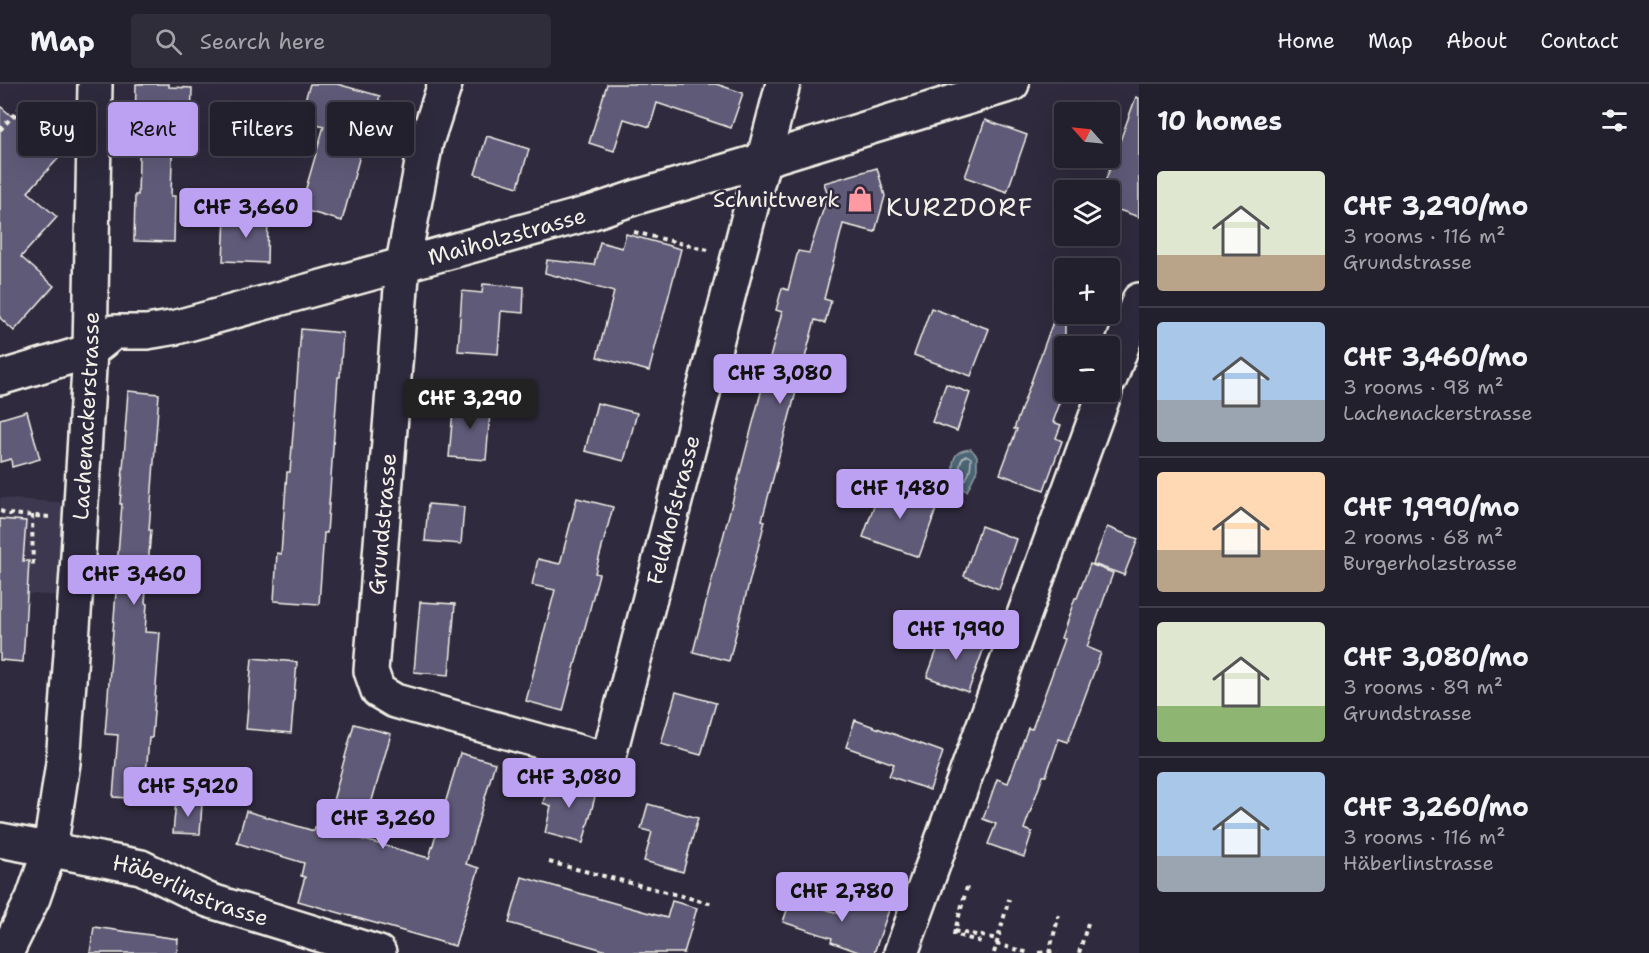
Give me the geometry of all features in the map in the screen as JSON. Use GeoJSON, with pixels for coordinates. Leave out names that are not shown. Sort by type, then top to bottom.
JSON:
{"type":"FeatureCollection","features":[{"type":"Feature","properties":{"kind":"street","name":"Lachenackerstrasse"},"geometry":{"type":"LineString","coordinates":[[6,953],[33,898],[50,849],[63,763],[90,351],[95,84]]}},
{"type":"Feature","properties":{"kind":"street","name":"Grundstrasse"},"geometry":{"type":"LineString","coordinates":[[445,84],[426,142],[403,263],[370,671],[378,691],[394,701],[608,760]]}},
{"type":"Feature","properties":{"kind":"street","name":"Feldhofstrasse"},"geometry":{"type":"LineString","coordinates":[[608,760],[783,84]]}},
{"type":"Feature","properties":{"kind":"street","name":"Maiholzstrasse"},"geometry":{"type":"LineString","coordinates":[[0,378],[90,351],[114,332],[147,332],[177,327],[593,212],[1012,84]]}},
{"type":"Feature","properties":{"kind":"street"},"geometry":{"type":"LineString","coordinates":[[1120,352],[1139,300]]}},
{"type":"Feature","properties":{"kind":"street"},"geometry":{"type":"LineString","coordinates":[[901,953],[1102,402]]}},
{"type":"Feature","properties":{"kind":"street","name":"Häberlinstrasse"},"geometry":{"type":"LineString","coordinates":[[0,840],[141,867],[208,900],[372,952]]}},
{"type":"Feature","properties":{"kind":"path"},"geometry":{"type":"LineString","coordinates":[[0,130],[18,110]]}},
{"type":"Feature","properties":{"kind":"path"},"geometry":{"type":"LineString","coordinates":[[630,231],[738,258]]}},
{"type":"Feature","properties":{"kind":"path"},"geometry":{"type":"LineString","coordinates":[[0,511],[10,514],[80,520]]}},
{"type":"Feature","properties":{"kind":"path"},"geometry":{"type":"LineString","coordinates":[[32,515],[33,569]]}},
{"type":"Feature","properties":{"kind":"path"},"geometry":{"type":"LineString","coordinates":[[549,862],[713,904]]}},
{"type":"Feature","properties":{"kind":"path"},"geometry":{"type":"LineString","coordinates":[[954,931],[967,887]]}},
{"type":"Feature","properties":{"kind":"path"},"geometry":{"type":"LineString","coordinates":[[994,953],[1009,899]]}},
{"type":"Feature","properties":{"kind":"path"},"geometry":{"type":"LineString","coordinates":[[1049,952],[1059,915]]}},
{"type":"Feature","properties":{"kind":"path"},"geometry":{"type":"LineString","coordinates":[[1078,953],[1088,923]]}},
{"type":"Feature","properties":{"kind":"path"},"geometry":{"type":"LineString","coordinates":[[954,931],[997,941],[1029,953]]}},
{"type":"Feature","properties":{"kind":"path"},"geometry":{"type":"LineString","coordinates":[[954,931],[954,934],[981,942]]}},
{"type":"Feature","properties":{"kind":"path"},"geometry":{"type":"LineString","coordinates":[[1039,953],[1057,953]]}},
{"type":"Feature","properties":{"kind":"shaded area"},"geometry":{"type":"Polygon","coordinates":[[[0,498],[68,503],[62,596],[0,592],[0,498]]]}},
{"type":"Feature","properties":{"kind":"water"},"geometry":{"type":"Polygon","coordinates":[[[971,449],[977,456],[977,470],[967,491],[958,487],[953,466],[957,454],[971,449]]]}},
{"type":"Feature","properties":{"kind":"building"},"geometry":{"type":"Polygon","coordinates":[[[136,84],[169,84],[169,87],[192,88],[192,102],[136,102],[136,84]]]}},
{"type":"Feature","properties":{"kind":"building"},"geometry":{"type":"Polygon","coordinates":[[[310,84],[337,84],[380,96],[378,102],[327,102],[327,156],[360,156],[342,221],[300,209],[324,126],[315,123],[315,102],[304,102],[310,84]]]}},
{"type":"Feature","properties":{"kind":"building"},"geometry":{"type":"Polygon","coordinates":[[[607,84],[716,84],[743,93],[731,128],[657,103],[650,127],[624,119],[614,151],[589,143],[607,84]]]}},
{"type":"Feature","properties":{"kind":"building"},"geometry":{"type":"Polygon","coordinates":[[[1136,97],[1139,98],[1139,217],[1120,210],[1120,180],[1106,180],[1110,168],[1120,168],[1120,141],[1136,97]]]}},
{"type":"Feature","properties":{"kind":"building"},"geometry":{"type":"Polygon","coordinates":[[[0,106],[14,118],[18,113],[18,156],[60,156],[28,192],[57,217],[21,257],[54,286],[14,331],[0,318],[0,106]]]}},
{"type":"Feature","properties":{"kind":"building"},"geometry":{"type":"Polygon","coordinates":[[[985,120],[1027,135],[1007,192],[965,177],[985,120]]]}},
{"type":"Feature","properties":{"kind":"building"},"geometry":{"type":"Polygon","coordinates":[[[487,136],[529,149],[518,187],[475,174],[487,136]]]}},
{"type":"Feature","properties":{"kind":"building"},"geometry":{"type":"Polygon","coordinates":[[[139,156],[172,156],[171,196],[175,196],[174,242],[134,241],[135,195],[138,195],[139,156]]]}},
{"type":"Feature","properties":{"kind":"building"},"geometry":{"type":"Polygon","coordinates":[[[877,168],[885,196],[875,232],[843,224],[824,299],[831,301],[825,323],[815,320],[762,520],[765,521],[729,661],[693,652],[782,312],[776,310],[782,288],[788,290],[798,251],[809,253],[828,195],[824,183],[877,168]]]}},
{"type":"Feature","properties":{"kind":"building"},"geometry":{"type":"Polygon","coordinates":[[[225,216],[268,217],[267,263],[223,261],[225,216]]]}},
{"type":"Feature","properties":{"kind":"building"},"geometry":{"type":"Polygon","coordinates":[[[626,234],[681,249],[649,371],[597,357],[614,292],[545,273],[547,260],[594,265],[600,242],[622,248],[626,234]]]}},
{"type":"Feature","properties":{"kind":"building"},"geometry":{"type":"Polygon","coordinates":[[[483,284],[524,287],[523,313],[501,311],[498,354],[458,351],[462,291],[482,293],[483,284]]]}},
{"type":"Feature","properties":{"kind":"building"},"geometry":{"type":"Polygon","coordinates":[[[931,308],[989,329],[971,376],[914,355],[931,308]]]}},
{"type":"Feature","properties":{"kind":"building"},"geometry":{"type":"Polygon","coordinates":[[[1054,319],[1054,324],[1065,324],[1065,336],[1054,336],[1054,402],[1060,402],[1053,422],[1061,425],[1056,438],[1062,441],[1044,490],[1000,474],[1017,429],[1014,429],[1054,319]]]}},
{"type":"Feature","properties":{"kind":"building"},"geometry":{"type":"Polygon","coordinates":[[[301,329],[343,333],[319,604],[274,601],[277,553],[281,554],[287,472],[290,472],[301,329]]]}},
{"type":"Feature","properties":{"kind":"building"},"geometry":{"type":"Polygon","coordinates":[[[946,384],[970,393],[957,431],[932,422],[946,384]]]}},
{"type":"Feature","properties":{"kind":"building"},"geometry":{"type":"Polygon","coordinates":[[[128,391],[159,394],[149,530],[151,530],[145,632],[160,633],[152,738],[149,738],[144,799],[113,797],[118,735],[105,734],[128,391]]]}},
{"type":"Feature","properties":{"kind":"building"},"geometry":{"type":"Polygon","coordinates":[[[454,399],[491,402],[486,460],[449,457],[454,399]]]}},
{"type":"Feature","properties":{"kind":"building"},"geometry":{"type":"Polygon","coordinates":[[[597,403],[637,413],[624,461],[585,451],[597,403]]]}},
{"type":"Feature","properties":{"kind":"building"},"geometry":{"type":"Polygon","coordinates":[[[27,411],[40,459],[12,467],[11,459],[0,462],[0,419],[27,411]]]}},
{"type":"Feature","properties":{"kind":"building"},"geometry":{"type":"Polygon","coordinates":[[[882,483],[938,504],[919,557],[863,537],[882,483]]]}},
{"type":"Feature","properties":{"kind":"building"},"geometry":{"type":"Polygon","coordinates":[[[577,498],[613,507],[595,573],[599,574],[563,711],[526,701],[555,590],[532,585],[538,559],[560,564],[577,498]]]}},
{"type":"Feature","properties":{"kind":"building"},"geometry":{"type":"Polygon","coordinates":[[[428,504],[464,507],[461,544],[425,541],[428,504]]]}},
{"type":"Feature","properties":{"kind":"building"},"geometry":{"type":"Polygon","coordinates":[[[0,519],[26,521],[23,561],[29,561],[23,662],[0,660],[0,519]]]}},
{"type":"Feature","properties":{"kind":"building"},"geometry":{"type":"Polygon","coordinates":[[[981,526],[1016,539],[999,589],[964,576],[981,526]]]}},
{"type":"Feature","properties":{"kind":"building"},"geometry":{"type":"Polygon","coordinates":[[[1107,527],[1138,539],[1124,575],[1093,564],[1107,527]]]}},
{"type":"Feature","properties":{"kind":"building"},"geometry":{"type":"Polygon","coordinates":[[[1090,564],[1113,573],[1087,647],[1101,653],[1068,742],[1059,739],[1046,776],[1043,776],[1024,829],[1032,832],[1024,857],[988,844],[996,824],[983,819],[997,779],[1008,783],[1028,728],[1032,729],[1065,639],[1061,638],[1075,598],[1077,598],[1090,564]]]}},
{"type":"Feature","properties":{"kind":"building"},"geometry":{"type":"Polygon","coordinates":[[[420,602],[455,604],[449,675],[414,672],[420,602]]]}},
{"type":"Feature","properties":{"kind":"building"},"geometry":{"type":"Polygon","coordinates":[[[944,631],[985,645],[968,692],[927,677],[944,631]]]}},
{"type":"Feature","properties":{"kind":"building"},"geometry":{"type":"Polygon","coordinates":[[[252,658],[297,662],[291,733],[246,729],[252,658]]]}},
{"type":"Feature","properties":{"kind":"building"},"geometry":{"type":"Polygon","coordinates":[[[676,692],[716,703],[701,755],[661,744],[676,692]]]}},
{"type":"Feature","properties":{"kind":"building"},"geometry":{"type":"Polygon","coordinates":[[[855,720],[943,752],[930,790],[889,776],[894,764],[846,747],[855,720]]]}},
{"type":"Feature","properties":{"kind":"building"},"geometry":{"type":"Polygon","coordinates":[[[354,724],[391,734],[361,839],[429,858],[460,753],[495,763],[466,864],[479,868],[455,946],[298,901],[305,877],[301,876],[304,863],[237,843],[246,811],[314,831],[315,827],[325,830],[354,724]]]}},
{"type":"Feature","properties":{"kind":"building"},"geometry":{"type":"Polygon","coordinates":[[[550,777],[597,789],[583,843],[545,833],[551,806],[543,803],[550,777]]]}},
{"type":"Feature","properties":{"kind":"building"},"geometry":{"type":"Polygon","coordinates":[[[176,801],[202,803],[200,834],[173,833],[176,801]]]}},
{"type":"Feature","properties":{"kind":"building"},"geometry":{"type":"Polygon","coordinates":[[[648,804],[698,818],[683,872],[644,861],[652,832],[641,829],[648,804]]]}},
{"type":"Feature","properties":{"kind":"building"},"geometry":{"type":"Polygon","coordinates":[[[522,877],[667,918],[672,901],[697,908],[684,953],[614,953],[509,923],[522,877]]]}},
{"type":"Feature","properties":{"kind":"building"},"geometry":{"type":"Polygon","coordinates":[[[847,895],[889,910],[874,953],[861,953],[831,942],[832,938],[783,922],[791,898],[841,914],[847,895]]]}},
{"type":"Feature","properties":{"kind":"building"},"geometry":{"type":"Polygon","coordinates":[[[94,927],[178,939],[177,953],[90,953],[94,927]]]}},
{"type":"Feature","properties":{"kind":"place","name":"Schnittwerk"},"geometry":{"type":"Point","coordinates":[860,199]}},
{"type":"Feature","properties":{"kind":"district","name":"KURZDORF"},"geometry":{"type":"Point","coordinates":[960,207]}}]}
